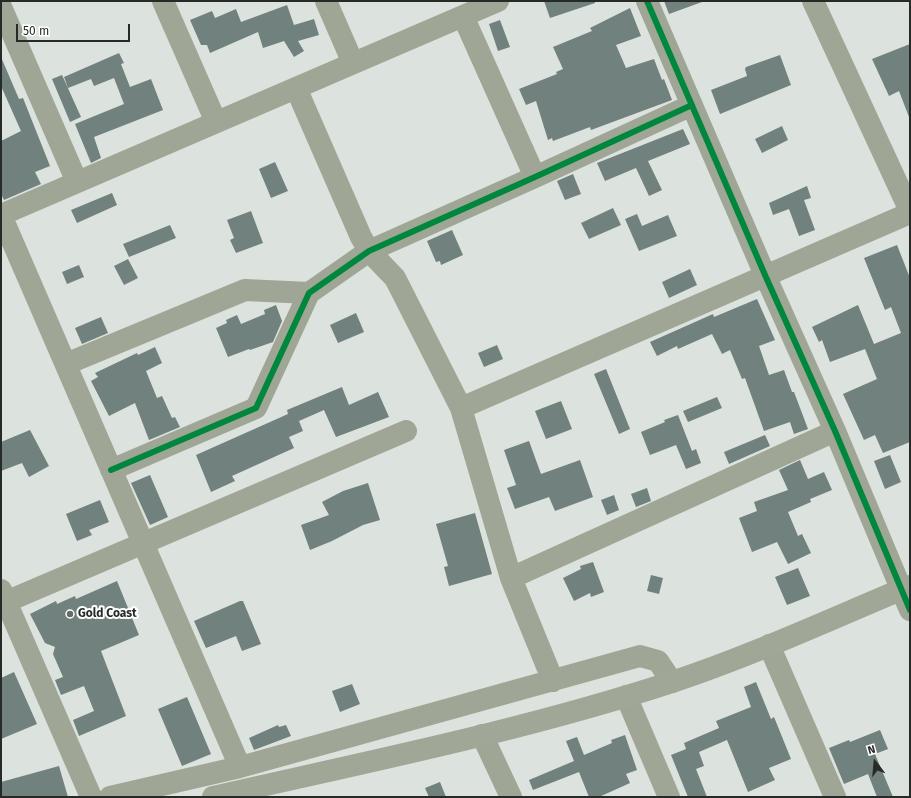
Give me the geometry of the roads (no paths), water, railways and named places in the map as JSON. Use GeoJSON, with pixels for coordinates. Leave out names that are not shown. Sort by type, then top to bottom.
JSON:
{"type":"FeatureCollection","features":[{"type":"Feature","properties":{"kind":"main road"},"geometry":{"type":"LineString","coordinates":[[212,797],[482,735],[626,696],[672,682],[769,645],[906,588]]}},
{"type":"Feature","properties":{"kind":"street"},"geometry":{"type":"LineString","coordinates":[[163,1],[216,122]]}},
{"type":"Feature","properties":{"kind":"street"},"geometry":{"type":"LineString","coordinates":[[326,1],[353,63]]}},
{"type":"Feature","properties":{"kind":"street"},"geometry":{"type":"LineString","coordinates":[[647,1],[765,275],[906,588],[910,610]]}},
{"type":"Feature","properties":{"kind":"street"},"geometry":{"type":"LineString","coordinates":[[461,408],[910,212],[813,1]]}},
{"type":"Feature","properties":{"kind":"street"},"geometry":{"type":"LineString","coordinates":[[240,767],[1,215],[463,16],[492,2]]}},
{"type":"Feature","properties":{"kind":"street"},"geometry":{"type":"LineString","coordinates":[[1,7],[77,182]]}},
{"type":"Feature","properties":{"kind":"street"},"geometry":{"type":"LineString","coordinates":[[463,16],[535,177]]}},
{"type":"Feature","properties":{"kind":"street"},"geometry":{"type":"LineString","coordinates":[[296,88],[361,237],[369,251],[395,278],[461,408],[511,578],[553,681]]}},
{"type":"Feature","properties":{"kind":"street"},"geometry":{"type":"LineString","coordinates":[[112,470],[256,408],[309,293],[369,251],[692,105]]}},
{"type":"Feature","properties":{"kind":"street"},"geometry":{"type":"LineString","coordinates":[[66,364],[245,290],[309,293]]}},
{"type":"Feature","properties":{"kind":"street"},"geometry":{"type":"LineString","coordinates":[[91,797],[3,599],[143,543],[406,431]]}},
{"type":"Feature","properties":{"kind":"street"},"geometry":{"type":"LineString","coordinates":[[511,578],[836,431]]}},
{"type":"Feature","properties":{"kind":"street"},"geometry":{"type":"LineString","coordinates":[[769,645],[835,797]]}},
{"type":"Feature","properties":{"kind":"street"},"geometry":{"type":"LineString","coordinates":[[110,797],[240,767],[640,656],[658,661],[672,682]]}},
{"type":"Feature","properties":{"kind":"street"},"geometry":{"type":"LineString","coordinates":[[626,696],[669,797]]}},
{"type":"Feature","properties":{"kind":"street"},"geometry":{"type":"LineString","coordinates":[[482,735],[511,797]]}},
{"type":"Feature","properties":{"kind":"place","name":"Gold Coast"},"geometry":{"type":"Point","coordinates":[70,614]}}]}
